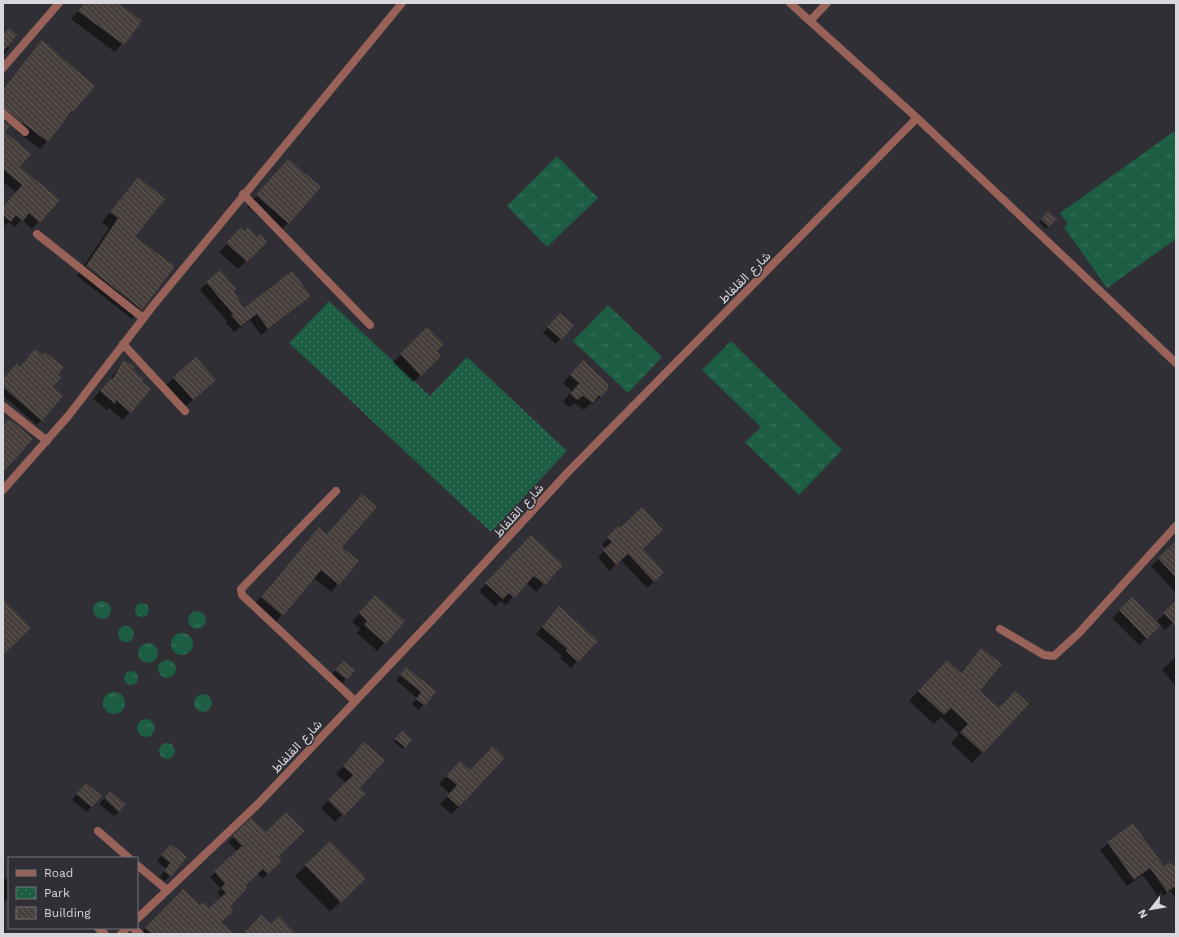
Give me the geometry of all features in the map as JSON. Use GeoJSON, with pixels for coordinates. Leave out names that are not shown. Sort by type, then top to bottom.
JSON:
{"type":"FeatureCollection","features":[{"type":"Feature","properties":{"kind":"street"},"geometry":{"type":"LineString","coordinates":[[3,68],[59,3]]}},
{"type":"Feature","properties":{"kind":"street"},"geometry":{"type":"LineString","coordinates":[[3,490],[47,441],[143,318],[243,194],[402,3]]}},
{"type":"Feature","properties":{"kind":"street"},"geometry":{"type":"LineString","coordinates":[[790,3],[917,118],[1176,363]]}},
{"type":"Feature","properties":{"kind":"street"},"geometry":{"type":"LineString","coordinates":[[810,21],[827,3]]}},
{"type":"Feature","properties":{"kind":"street"},"geometry":{"type":"LineString","coordinates":[[3,113],[25,132]]}},
{"type":"Feature","properties":{"kind":"street","name":"شارع القلفاط"},"geometry":{"type":"LineString","coordinates":[[138,918],[258,804],[504,543],[569,471],[917,118]]}},
{"type":"Feature","properties":{"kind":"street"},"geometry":{"type":"LineString","coordinates":[[243,194],[370,325]]}},
{"type":"Feature","properties":{"kind":"street"},"geometry":{"type":"LineString","coordinates":[[37,234],[143,318]]}},
{"type":"Feature","properties":{"kind":"street"},"geometry":{"type":"LineString","coordinates":[[123,344],[185,411]]}},
{"type":"Feature","properties":{"kind":"street"},"geometry":{"type":"LineString","coordinates":[[3,406],[47,441]]}},
{"type":"Feature","properties":{"kind":"street"},"geometry":{"type":"LineString","coordinates":[[336,491],[245,583],[241,589],[242,595],[355,701]]}},
{"type":"Feature","properties":{"kind":"street"},"geometry":{"type":"LineString","coordinates":[[1000,629],[1044,655],[1054,656],[1079,633],[1176,526]]}},
{"type":"Feature","properties":{"kind":"street"},"geometry":{"type":"LineString","coordinates":[[98,831],[128,857]]}},
{"type":"Feature","properties":{"kind":"street"},"geometry":{"type":"LineString","coordinates":[[138,866],[167,890]]}},
{"type":"Feature","properties":{"kind":"green space"},"geometry":{"type":"Polygon","coordinates":[[[1176,130],[1176,239],[1107,288],[1064,227],[1068,224],[1060,213],[1176,130]]]}},
{"type":"Feature","properties":{"kind":"green space"},"geometry":{"type":"Polygon","coordinates":[[[557,156],[598,198],[547,247],[507,206],[557,156]]]}},
{"type":"Feature","properties":{"kind":"green space"},"geometry":{"type":"Polygon","coordinates":[[[329,301],[430,396],[467,357],[567,451],[491,532],[289,343],[329,301]]]}},
{"type":"Feature","properties":{"kind":"green space"},"geometry":{"type":"Polygon","coordinates":[[[608,305],[662,357],[628,393],[573,341],[608,305]]]}},
{"type":"Feature","properties":{"kind":"green space"},"geometry":{"type":"Polygon","coordinates":[[[731,341],[842,450],[799,495],[745,442],[761,427],[702,370],[731,341]]]}},
{"type":"Feature","properties":{"kind":"green space"},"geometry":{"type":"Polygon","coordinates":[[[102,601],[108,604],[111,610],[108,616],[102,619],[96,616],[93,610],[96,604],[102,601]]]}},
{"type":"Feature","properties":{"kind":"green space"},"geometry":{"type":"Polygon","coordinates":[[[139,603],[145,603],[149,607],[149,613],[145,617],[139,617],[135,613],[135,607],[139,603]]]}},
{"type":"Feature","properties":{"kind":"green space"},"geometry":{"type":"Polygon","coordinates":[[[197,611],[203,614],[206,620],[203,626],[197,629],[191,626],[188,620],[191,614],[197,611]]]}},
{"type":"Feature","properties":{"kind":"green space"},"geometry":{"type":"Polygon","coordinates":[[[126,626],[132,628],[134,634],[132,640],[126,642],[120,640],[118,634],[120,628],[126,626]]]}},
{"type":"Feature","properties":{"kind":"green space"},"geometry":{"type":"Polygon","coordinates":[[[182,633],[190,636],[193,644],[190,652],[182,655],[174,652],[171,644],[174,636],[182,633]]]}},
{"type":"Feature","properties":{"kind":"green space"},"geometry":{"type":"Polygon","coordinates":[[[148,643],[155,646],[158,653],[155,660],[148,663],[141,660],[138,653],[141,646],[148,643]]]}},
{"type":"Feature","properties":{"kind":"green space"},"geometry":{"type":"Polygon","coordinates":[[[167,660],[173,663],[176,669],[173,675],[167,678],[161,675],[158,669],[161,663],[167,660]]]}},
{"type":"Feature","properties":{"kind":"green space"},"geometry":{"type":"Polygon","coordinates":[[[128,671],[134,671],[138,675],[138,681],[134,685],[128,685],[124,681],[124,675],[128,671]]]}},
{"type":"Feature","properties":{"kind":"green space"},"geometry":{"type":"Polygon","coordinates":[[[114,692],[122,695],[125,703],[122,711],[114,714],[106,711],[103,703],[106,695],[114,692]]]}},
{"type":"Feature","properties":{"kind":"green space"},"geometry":{"type":"Polygon","coordinates":[[[203,694],[209,697],[212,703],[209,709],[203,712],[197,709],[194,703],[197,697],[203,694]]]}},
{"type":"Feature","properties":{"kind":"green space"},"geometry":{"type":"Polygon","coordinates":[[[142,719],[150,719],[155,724],[153,735],[150,737],[142,737],[137,732],[137,724],[142,719]]]}},
{"type":"Feature","properties":{"kind":"green space"},"geometry":{"type":"Polygon","coordinates":[[[167,743],[174,748],[175,751],[170,758],[167,759],[160,754],[159,751],[164,744],[167,743]]]}},
{"type":"Feature","properties":{"kind":"building"},"geometry":{"type":"Polygon","coordinates":[[[85,3],[117,3],[142,21],[124,45],[78,11],[85,3]]]}},
{"type":"Feature","properties":{"kind":"building"},"geometry":{"type":"Polygon","coordinates":[[[9,28],[17,35],[3,52],[3,35],[9,28]]]}},
{"type":"Feature","properties":{"kind":"building"},"geometry":{"type":"Polygon","coordinates":[[[42,40],[95,86],[73,112],[72,111],[48,142],[3,108],[3,89],[42,40]]]}},
{"type":"Feature","properties":{"kind":"building"},"geometry":{"type":"Polygon","coordinates":[[[3,120],[10,126],[5,132],[31,154],[20,167],[60,200],[40,223],[29,213],[23,221],[16,215],[11,222],[3,215],[3,207],[22,185],[3,169],[3,120]]]}},
{"type":"Feature","properties":{"kind":"building"},"geometry":{"type":"Polygon","coordinates":[[[288,159],[321,187],[289,224],[256,195],[288,159]]]}},
{"type":"Feature","properties":{"kind":"building"},"geometry":{"type":"Polygon","coordinates":[[[138,177],[165,199],[135,237],[175,266],[142,310],[86,266],[118,218],[110,212],[138,177]]]}},
{"type":"Feature","properties":{"kind":"building"},"geometry":{"type":"Polygon","coordinates":[[[1048,211],[1057,219],[1049,227],[1041,219],[1048,211]]]}},
{"type":"Feature","properties":{"kind":"building"},"geometry":{"type":"Polygon","coordinates":[[[248,227],[257,237],[260,234],[267,242],[247,262],[226,243],[240,228],[245,231],[248,227]]]}},
{"type":"Feature","properties":{"kind":"building"},"geometry":{"type":"Polygon","coordinates":[[[220,270],[236,289],[234,291],[244,308],[292,271],[311,296],[268,329],[257,314],[241,326],[231,315],[233,314],[206,282],[220,270]]]}},
{"type":"Feature","properties":{"kind":"building"},"geometry":{"type":"Polygon","coordinates":[[[560,313],[574,325],[562,340],[547,327],[560,313]]]}},
{"type":"Feature","properties":{"kind":"building"},"geometry":{"type":"Polygon","coordinates":[[[427,327],[444,344],[437,351],[441,356],[421,376],[400,354],[427,327]]]}},
{"type":"Feature","properties":{"kind":"building"},"geometry":{"type":"Polygon","coordinates":[[[35,349],[43,355],[45,352],[64,367],[58,375],[61,378],[53,387],[63,396],[42,421],[3,387],[3,379],[16,364],[20,367],[35,349]]]}},
{"type":"Feature","properties":{"kind":"building"},"geometry":{"type":"Polygon","coordinates":[[[196,357],[216,380],[193,400],[173,377],[196,357]]]}},
{"type":"Feature","properties":{"kind":"building"},"geometry":{"type":"Polygon","coordinates":[[[124,360],[134,367],[133,370],[144,379],[142,382],[151,389],[131,413],[116,400],[115,404],[100,391],[110,379],[113,378],[124,360]]]}},
{"type":"Feature","properties":{"kind":"building"},"geometry":{"type":"Polygon","coordinates":[[[583,360],[609,385],[607,387],[609,388],[601,397],[599,395],[593,403],[583,396],[577,400],[570,394],[579,383],[570,375],[583,360]]]}},
{"type":"Feature","properties":{"kind":"building"},"geometry":{"type":"Polygon","coordinates":[[[10,419],[33,439],[3,472],[3,425],[10,419]]]}},
{"type":"Feature","properties":{"kind":"building"},"geometry":{"type":"Polygon","coordinates":[[[362,494],[377,507],[342,547],[359,561],[339,585],[321,570],[283,616],[261,597],[319,527],[327,534],[362,494]]]}},
{"type":"Feature","properties":{"kind":"building"},"geometry":{"type":"Polygon","coordinates":[[[642,507],[663,530],[643,549],[664,572],[654,582],[628,554],[616,565],[603,550],[612,542],[607,537],[619,526],[620,528],[642,507]]]}},
{"type":"Feature","properties":{"kind":"building"},"geometry":{"type":"Polygon","coordinates":[[[531,535],[563,565],[545,585],[534,576],[514,598],[509,593],[503,599],[485,583],[531,535]]]}},
{"type":"Feature","properties":{"kind":"building"},"geometry":{"type":"Polygon","coordinates":[[[1176,541],[1176,578],[1158,558],[1176,541]]]}},
{"type":"Feature","properties":{"kind":"building"},"geometry":{"type":"Polygon","coordinates":[[[375,595],[405,621],[386,644],[364,625],[367,621],[359,613],[375,595]]]}},
{"type":"Feature","properties":{"kind":"building"},"geometry":{"type":"Polygon","coordinates":[[[1132,597],[1160,626],[1147,639],[1119,610],[1132,597]]]}},
{"type":"Feature","properties":{"kind":"building"},"geometry":{"type":"Polygon","coordinates":[[[3,599],[31,628],[3,655],[3,599]]]}},
{"type":"Feature","properties":{"kind":"building"},"geometry":{"type":"Polygon","coordinates":[[[1176,600],[1176,626],[1163,613],[1176,600]]]}},
{"type":"Feature","properties":{"kind":"building"},"geometry":{"type":"Polygon","coordinates":[[[559,606],[598,641],[578,662],[566,651],[567,649],[542,627],[559,606]]]}},
{"type":"Feature","properties":{"kind":"building"},"geometry":{"type":"Polygon","coordinates":[[[981,648],[1002,664],[980,691],[999,708],[1015,691],[1029,704],[983,753],[960,732],[968,724],[951,708],[944,715],[918,691],[947,660],[961,673],[981,648]]]}},
{"type":"Feature","properties":{"kind":"building"},"geometry":{"type":"Polygon","coordinates":[[[343,661],[355,670],[347,680],[335,670],[343,661]]]}},
{"type":"Feature","properties":{"kind":"building"},"geometry":{"type":"Polygon","coordinates":[[[406,667],[436,691],[425,706],[416,699],[421,692],[400,675],[406,667]]]}},
{"type":"Feature","properties":{"kind":"building"},"geometry":{"type":"Polygon","coordinates":[[[402,731],[412,740],[406,748],[395,739],[402,731]]]}},
{"type":"Feature","properties":{"kind":"building"},"geometry":{"type":"Polygon","coordinates":[[[364,742],[385,760],[360,788],[366,793],[344,816],[328,800],[353,775],[343,766],[364,742]]]}},
{"type":"Feature","properties":{"kind":"building"},"geometry":{"type":"Polygon","coordinates":[[[493,746],[505,758],[459,807],[447,796],[457,785],[446,776],[460,761],[470,770],[493,746]]]}},
{"type":"Feature","properties":{"kind":"building"},"geometry":{"type":"Polygon","coordinates":[[[86,783],[102,796],[92,807],[76,794],[86,783]]]}},
{"type":"Feature","properties":{"kind":"building"},"geometry":{"type":"Polygon","coordinates":[[[110,791],[126,804],[119,812],[104,798],[110,791]]]}},
{"type":"Feature","properties":{"kind":"building"},"geometry":{"type":"Polygon","coordinates":[[[286,812],[305,831],[278,857],[282,861],[268,874],[263,869],[245,886],[247,888],[230,907],[233,911],[221,922],[234,934],[152,934],[145,928],[183,889],[200,905],[203,902],[209,908],[226,893],[221,887],[225,884],[214,871],[242,846],[232,836],[251,818],[266,832],[286,812]]]}},
{"type":"Feature","properties":{"kind":"building"},"geometry":{"type":"Polygon","coordinates":[[[1133,823],[1164,866],[1169,863],[1176,866],[1176,886],[1167,892],[1150,868],[1134,880],[1107,842],[1133,823]]]}},
{"type":"Feature","properties":{"kind":"building"},"geometry":{"type":"Polygon","coordinates":[[[330,841],[366,878],[341,903],[305,865],[330,841]]]}},
{"type":"Feature","properties":{"kind":"building"},"geometry":{"type":"Polygon","coordinates":[[[171,844],[187,857],[171,877],[164,871],[170,863],[161,855],[171,844]]]}},
{"type":"Feature","properties":{"kind":"building"},"geometry":{"type":"Polygon","coordinates":[[[261,915],[271,924],[279,916],[296,934],[243,934],[261,915]]]}}]}
